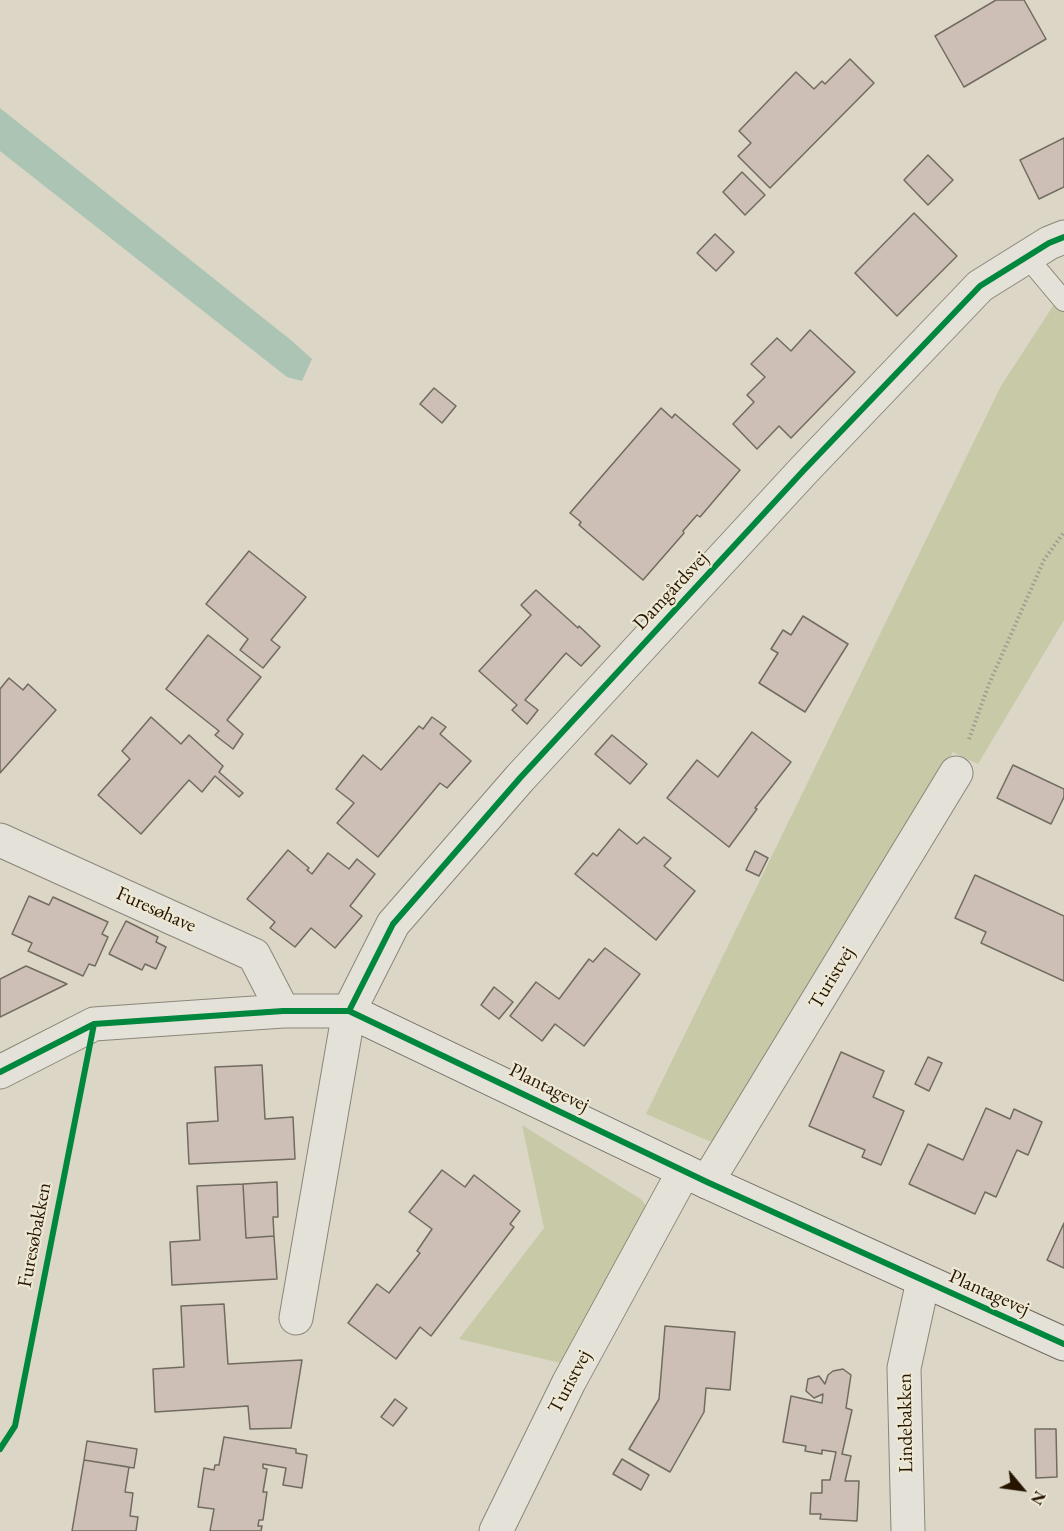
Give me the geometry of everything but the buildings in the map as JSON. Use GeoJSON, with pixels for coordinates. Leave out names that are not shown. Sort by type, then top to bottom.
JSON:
{"type":"FeatureCollection","features":[{"type":"Feature","properties":{"kind":"street","name":"Damgårdsvej"},"geometry":{"type":"LineString","coordinates":[[349,1011],[393,924],[520,778],[804,470],[980,286],[1048,243],[1064,237]]}},
{"type":"Feature","properties":{"kind":"street","name":"Turistvej"},"geometry":{"type":"LineString","coordinates":[[496,1531],[569,1382],[696,1177],[956,773]]}},
{"type":"Feature","properties":{"kind":"street","name":"Furesøhave"},"geometry":{"type":"LineString","coordinates":[[0,840],[254,955],[283,1011]]}},
{"type":"Feature","properties":{"kind":"street","name":"Plantagevej"},"geometry":{"type":"LineString","coordinates":[[0,1072],[93,1024],[283,1011],[349,1011],[696,1177],[1064,1344]]}},
{"type":"Feature","properties":{"kind":"street"},"geometry":{"type":"LineString","coordinates":[[296,1318],[349,1011]]}},
{"type":"Feature","properties":{"kind":"street","name":"Lindebakken"},"geometry":{"type":"LineString","coordinates":[[908,1531],[904,1368],[923,1281]]}},
{"type":"Feature","properties":{"kind":"lane"},"geometry":{"type":"LineString","coordinates":[[1027,257],[1064,301]]}},
{"type":"Feature","properties":{"kind":"path"},"geometry":{"type":"LineString","coordinates":[[956,773],[989,684],[1044,560],[1064,532]]}},
{"type":"Feature","properties":{"kind":"shaded area"},"geometry":{"type":"Polygon","coordinates":[[[0,108],[312,359],[302,381],[287,377],[0,151],[0,108]]]}},
{"type":"Feature","properties":{"kind":"shaded area"},"geometry":{"type":"Polygon","coordinates":[[[1064,289],[1064,620],[978,764],[953,752],[938,783],[716,1144],[646,1114],[1001,386],[1064,289]]]}},
{"type":"Feature","properties":{"kind":"shaded area"},"geometry":{"type":"Polygon","coordinates":[[[522,1125],[642,1200],[646,1206],[643,1221],[565,1364],[459,1339],[544,1228],[522,1125]]]}},
{"type":"Feature","properties":{"kind":"cycle path"},"geometry":{"type":"LineString","coordinates":[[349,1011],[393,924],[520,778],[804,470],[980,286],[1049,243],[1064,237]]}},
{"type":"Feature","properties":{"kind":"cycle path"},"geometry":{"type":"LineString","coordinates":[[0,1072],[94,1024],[283,1011],[349,1011],[707,1182],[1064,1344]]}},
{"type":"Feature","properties":{"kind":"cycle path","name":"Furesøbakken"},"geometry":{"type":"LineString","coordinates":[[0,1449],[15,1426],[94,1024]]}}]}
